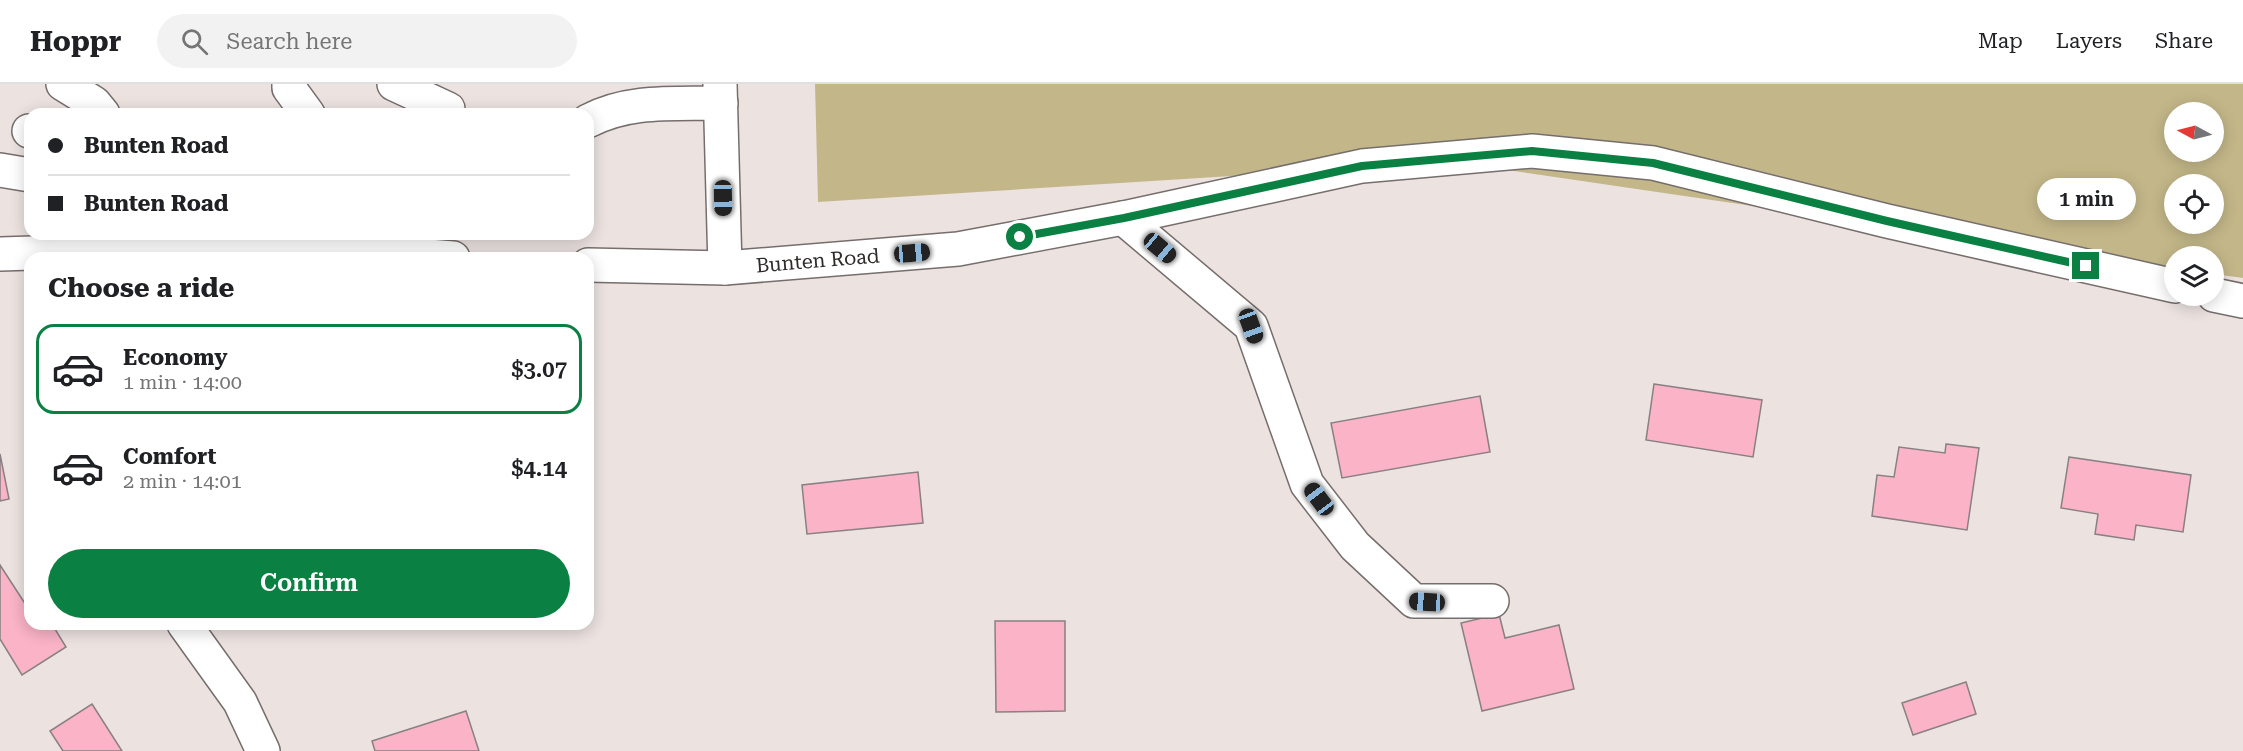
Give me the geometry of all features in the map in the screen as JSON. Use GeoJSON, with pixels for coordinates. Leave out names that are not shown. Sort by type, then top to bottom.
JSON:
{"type":"FeatureCollection","features":[{"type":"Feature","properties":{"kind":"street"},"geometry":{"type":"LineString","coordinates":[[63,84],[91,108]]}},
{"type":"Feature","properties":{"kind":"street"},"geometry":{"type":"LineString","coordinates":[[289,84],[289,88],[304,108]]}},
{"type":"Feature","properties":{"kind":"street"},"geometry":{"type":"LineString","coordinates":[[394,84],[446,108]]}},
{"type":"Feature","properties":{"kind":"street"},"geometry":{"type":"LineString","coordinates":[[594,118],[604,113],[643,104],[721,94],[725,268]]}},
{"type":"Feature","properties":{"kind":"street","name":"Bunten Road"},"geometry":{"type":"LineString","coordinates":[[594,264],[725,268],[958,249],[1124,218],[1362,166],[1532,151],[1653,163],[1887,221],[2164,284]]}},
{"type":"Feature","properties":{"kind":"street"},"geometry":{"type":"LineString","coordinates":[[0,170],[24,174]]}},
{"type":"Feature","properties":{"kind":"street"},"geometry":{"type":"LineString","coordinates":[[1124,218],[1251,326],[1307,484],[1355,546],[1414,601],[1492,601]]}},
{"type":"Feature","properties":{"kind":"street"},"geometry":{"type":"LineString","coordinates":[[114,252],[287,245],[376,252]]}},
{"type":"Feature","properties":{"kind":"street"},"geometry":{"type":"LineString","coordinates":[[0,254],[24,254]]}},
{"type":"Feature","properties":{"kind":"street"},"geometry":{"type":"LineString","coordinates":[[2224,297],[2243,301]]}},
{"type":"Feature","properties":{"kind":"street"},"geometry":{"type":"LineString","coordinates":[[188,630],[240,702],[263,751]]}},
{"type":"Feature","properties":{"kind":"shaded area"},"geometry":{"type":"Polygon","coordinates":[[[815,84],[2243,84],[2243,278],[2224,275],[2224,246],[2164,246],[2164,266],[1453,162],[818,202],[815,84]]]}},
{"type":"Feature","properties":{"kind":"building"},"geometry":{"type":"Polygon","coordinates":[[[1654,384],[1762,400],[1753,457],[1646,440],[1654,384]]]}},
{"type":"Feature","properties":{"kind":"building"},"geometry":{"type":"Polygon","coordinates":[[[1480,396],[1490,452],[1342,478],[1331,423],[1480,396]]]}},
{"type":"Feature","properties":{"kind":"building"},"geometry":{"type":"Polygon","coordinates":[[[1946,444],[1979,448],[1967,530],[1872,516],[1877,475],[1894,477],[1899,447],[1945,453],[1946,444]]]}},
{"type":"Feature","properties":{"kind":"building"},"geometry":{"type":"Polygon","coordinates":[[[0,454],[9,499],[0,501],[0,454]]]}},
{"type":"Feature","properties":{"kind":"building"},"geometry":{"type":"Polygon","coordinates":[[[2069,457],[2191,475],[2183,532],[2136,525],[2134,540],[2095,534],[2098,514],[2061,508],[2069,457]]]}},
{"type":"Feature","properties":{"kind":"building"},"geometry":{"type":"Polygon","coordinates":[[[918,472],[923,523],[807,534],[802,485],[918,472]]]}},
{"type":"Feature","properties":{"kind":"building"},"geometry":{"type":"Polygon","coordinates":[[[0,565],[24,602],[24,630],[56,630],[66,647],[22,675],[0,639],[0,565]]]}},
{"type":"Feature","properties":{"kind":"building"},"geometry":{"type":"Polygon","coordinates":[[[1499,614],[1505,638],[1559,625],[1574,689],[1482,711],[1461,623],[1499,614]]]}},
{"type":"Feature","properties":{"kind":"building"},"geometry":{"type":"Polygon","coordinates":[[[995,621],[1065,621],[1065,711],[996,712],[995,621]]]}},
{"type":"Feature","properties":{"kind":"building"},"geometry":{"type":"Polygon","coordinates":[[[1966,682],[1976,714],[1913,735],[1902,703],[1966,682]]]}},
{"type":"Feature","properties":{"kind":"building"},"geometry":{"type":"Polygon","coordinates":[[[92,704],[122,751],[63,751],[50,731],[92,704]]]}},
{"type":"Feature","properties":{"kind":"building"},"geometry":{"type":"Polygon","coordinates":[[[466,711],[479,751],[375,751],[372,741],[466,711]]]}},
{"type":"Feature","properties":{"kind":"route"},"geometry":{"type":"LineString","coordinates":[[1020,237],[1124,218],[1362,166],[1532,151],[1653,163],[1887,221],[2086,266]]}}]}
